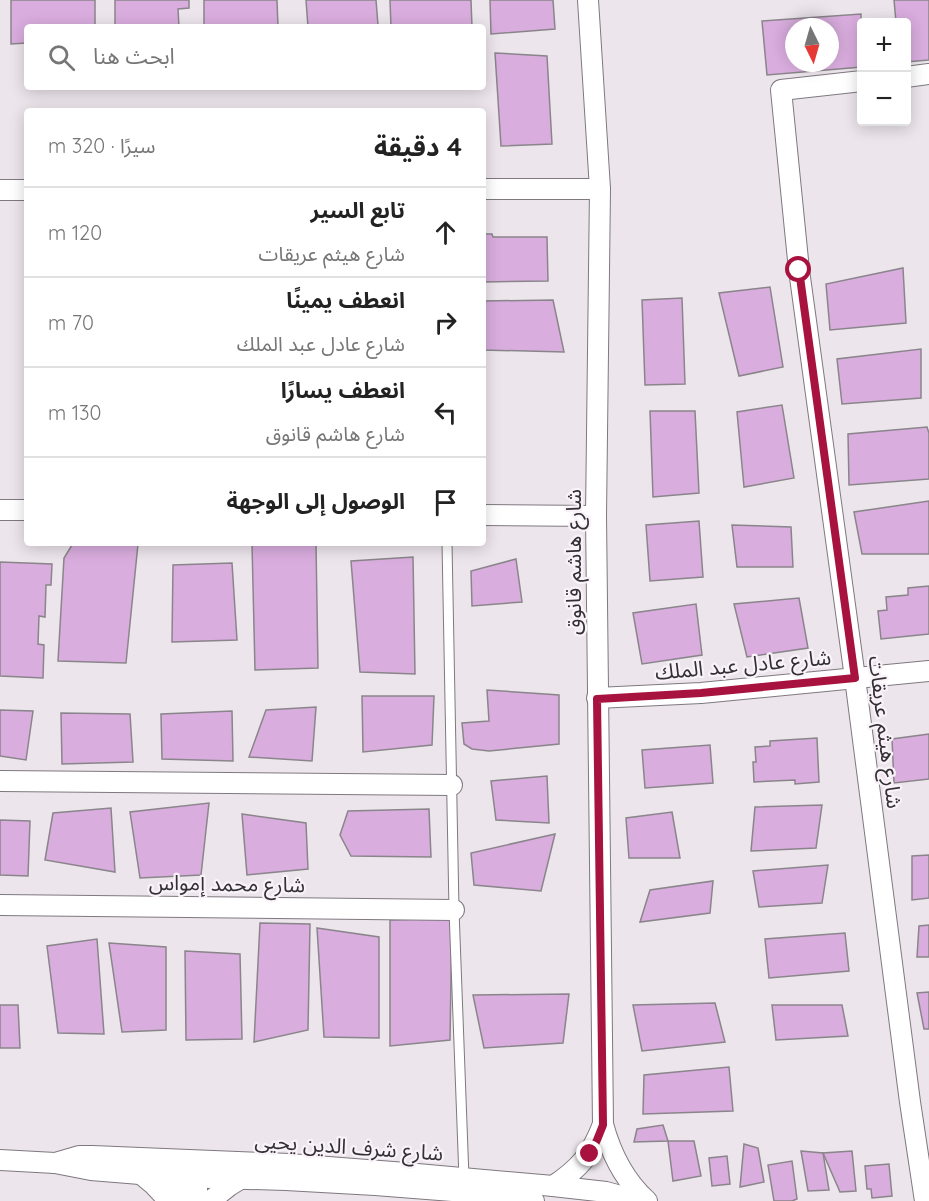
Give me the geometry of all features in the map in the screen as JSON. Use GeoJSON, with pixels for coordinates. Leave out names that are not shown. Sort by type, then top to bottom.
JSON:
{"type":"FeatureCollection","features":[{"type":"Feature","properties":{"kind":"street","name":"شارع هاشم قانوق"},"geometry":{"type":"LineString","coordinates":[[588,0],[600,189],[596,516],[603,1125],[619,1168],[647,1201]]}},
{"type":"Feature","properties":{"kind":"street"},"geometry":{"type":"LineString","coordinates":[[911,76],[929,74]]}},
{"type":"Feature","properties":{"kind":"street","name":"شارع هيثم عريقات"},"geometry":{"type":"LineString","coordinates":[[857,81],[780,90],[799,270],[925,1201]]}},
{"type":"Feature","properties":{"kind":"street"},"geometry":{"type":"LineString","coordinates":[[486,189],[600,189]]}},
{"type":"Feature","properties":{"kind":"street"},"geometry":{"type":"LineString","coordinates":[[0,190],[24,190]]}},
{"type":"Feature","properties":{"kind":"street"},"geometry":{"type":"LineString","coordinates":[[0,510],[24,510]]}},
{"type":"Feature","properties":{"kind":"street"},"geometry":{"type":"LineString","coordinates":[[486,515],[596,516]]}},
{"type":"Feature","properties":{"kind":"street","name":"شارع عادل عبد الملك"},"geometry":{"type":"LineString","coordinates":[[597,699],[701,693],[929,671]]}},
{"type":"Feature","properties":{"kind":"street"},"geometry":{"type":"LineString","coordinates":[[0,781],[452,785]]}},
{"type":"Feature","properties":{"kind":"street","name":"شارع محمد إمواس"},"geometry":{"type":"LineString","coordinates":[[0,905],[454,910]]}},
{"type":"Feature","properties":{"kind":"street","name":"شارع هاشم قانوق"},"geometry":{"type":"LineString","coordinates":[[553,1186],[567,1177],[590,1154],[603,1125]]}},
{"type":"Feature","properties":{"kind":"street","name":"شارع شرف الدين يحيى"},"geometry":{"type":"LineString","coordinates":[[55,1163],[79,1156],[197,1169],[347,1168],[464,1185],[531,1201]]}},
{"type":"Feature","properties":{"kind":"street","name":"شارع شرف الدين يحيى"},"geometry":{"type":"LineString","coordinates":[[0,1160],[55,1163],[91,1170],[141,1174],[176,1168]]}},
{"type":"Feature","properties":{"kind":"street"},"geometry":{"type":"LineString","coordinates":[[176,1168],[179,1201]]}},
{"type":"Feature","properties":{"kind":"street"},"geometry":{"type":"LineString","coordinates":[[601,1197],[619,1168]]}},
{"type":"Feature","properties":{"kind":"street"},"geometry":{"type":"LineString","coordinates":[[197,1169],[197,1201]]}},
{"type":"Feature","properties":{"kind":"street","name":"شارع شرف الدين يحيى"},"geometry":{"type":"LineString","coordinates":[[197,1169],[242,1178],[553,1186],[601,1197],[639,1201]]}},
{"type":"Feature","properties":{"kind":"street"},"geometry":{"type":"LineString","coordinates":[[141,1174],[170,1201]]}},
{"type":"Feature","properties":{"kind":"street"},"geometry":{"type":"LineString","coordinates":[[210,1201],[242,1178]]}},
{"type":"Feature","properties":{"kind":"lane"},"geometry":{"type":"LineString","coordinates":[[447,546],[454,910],[464,1185]]}},
{"type":"Feature","properties":{"kind":"building"},"geometry":{"type":"Polygon","coordinates":[[[11,0],[95,0],[95,24],[24,24],[24,43],[11,44],[11,0]]]}},
{"type":"Feature","properties":{"kind":"building"},"geometry":{"type":"Polygon","coordinates":[[[115,0],[189,0],[189,8],[178,9],[179,24],[115,24],[115,0]]]}},
{"type":"Feature","properties":{"kind":"building"},"geometry":{"type":"Polygon","coordinates":[[[204,0],[277,0],[278,24],[204,24],[204,0]]]}},
{"type":"Feature","properties":{"kind":"building"},"geometry":{"type":"Polygon","coordinates":[[[306,0],[376,0],[378,24],[308,24],[306,0]]]}},
{"type":"Feature","properties":{"kind":"building"},"geometry":{"type":"Polygon","coordinates":[[[390,0],[471,0],[472,24],[391,24],[390,0]]]}},
{"type":"Feature","properties":{"kind":"building"},"geometry":{"type":"Polygon","coordinates":[[[490,0],[553,0],[555,29],[491,34],[490,0]]]}},
{"type":"Feature","properties":{"kind":"building"},"geometry":{"type":"Polygon","coordinates":[[[894,0],[929,0],[929,60],[911,62],[911,18],[896,18],[894,0]]]}},
{"type":"Feature","properties":{"kind":"building"},"geometry":{"type":"Polygon","coordinates":[[[861,14],[861,18],[857,18],[857,67],[839,69],[839,18],[804,18],[861,14]]]}},
{"type":"Feature","properties":{"kind":"building"},"geometry":{"type":"Polygon","coordinates":[[[785,19],[785,72],[803,72],[767,75],[762,21],[785,19]]]}},
{"type":"Feature","properties":{"kind":"building"},"geometry":{"type":"Polygon","coordinates":[[[495,53],[547,56],[552,144],[501,146],[495,53]]]}},
{"type":"Feature","properties":{"kind":"building"},"geometry":{"type":"Polygon","coordinates":[[[486,234],[492,234],[493,237],[547,237],[548,281],[486,282],[486,234]]]}},
{"type":"Feature","properties":{"kind":"building"},"geometry":{"type":"Polygon","coordinates":[[[903,268],[906,323],[830,330],[826,284],[903,268]]]}},
{"type":"Feature","properties":{"kind":"building"},"geometry":{"type":"Polygon","coordinates":[[[770,287],[783,367],[739,376],[719,293],[770,287]]]}},
{"type":"Feature","properties":{"kind":"building"},"geometry":{"type":"Polygon","coordinates":[[[682,298],[685,384],[645,385],[642,300],[682,298]]]}},
{"type":"Feature","properties":{"kind":"building"},"geometry":{"type":"Polygon","coordinates":[[[553,300],[564,352],[486,350],[486,301],[553,300]]]}},
{"type":"Feature","properties":{"kind":"building"},"geometry":{"type":"Polygon","coordinates":[[[921,349],[921,398],[842,404],[837,359],[921,349]]]}},
{"type":"Feature","properties":{"kind":"building"},"geometry":{"type":"Polygon","coordinates":[[[782,405],[794,478],[744,487],[737,412],[782,405]]]}},
{"type":"Feature","properties":{"kind":"building"},"geometry":{"type":"Polygon","coordinates":[[[650,411],[695,411],[699,493],[653,497],[650,411]]]}},
{"type":"Feature","properties":{"kind":"building"},"geometry":{"type":"Polygon","coordinates":[[[927,427],[929,479],[849,485],[848,434],[927,427]]]}},
{"type":"Feature","properties":{"kind":"building"},"geometry":{"type":"Polygon","coordinates":[[[929,501],[929,554],[862,554],[854,512],[929,501]]]}},
{"type":"Feature","properties":{"kind":"building"},"geometry":{"type":"Polygon","coordinates":[[[699,521],[703,577],[650,581],[646,525],[699,521]]]}},
{"type":"Feature","properties":{"kind":"building"},"geometry":{"type":"Polygon","coordinates":[[[732,525],[791,527],[793,567],[737,567],[732,525]]]}},
{"type":"Feature","properties":{"kind":"building"},"geometry":{"type":"Polygon","coordinates":[[[71,546],[138,546],[126,663],[58,661],[64,558],[71,546]]]}},
{"type":"Feature","properties":{"kind":"building"},"geometry":{"type":"Polygon","coordinates":[[[252,546],[316,546],[318,668],[255,670],[252,546]]]}},
{"type":"Feature","properties":{"kind":"building"},"geometry":{"type":"Polygon","coordinates":[[[413,557],[415,674],[360,672],[351,561],[413,557]]]}},
{"type":"Feature","properties":{"kind":"building"},"geometry":{"type":"Polygon","coordinates":[[[516,559],[522,602],[472,606],[471,571],[516,559]]]}},
{"type":"Feature","properties":{"kind":"building"},"geometry":{"type":"Polygon","coordinates":[[[0,562],[52,564],[51,585],[46,585],[45,617],[39,616],[38,644],[44,645],[43,678],[0,676],[0,562]]]}},
{"type":"Feature","properties":{"kind":"building"},"geometry":{"type":"Polygon","coordinates":[[[232,563],[237,640],[172,642],[173,565],[232,563]]]}},
{"type":"Feature","properties":{"kind":"building"},"geometry":{"type":"Polygon","coordinates":[[[929,586],[929,634],[881,639],[878,611],[887,610],[886,597],[908,595],[908,588],[929,586]]]}},
{"type":"Feature","properties":{"kind":"building"},"geometry":{"type":"Polygon","coordinates":[[[799,598],[808,648],[747,657],[734,604],[799,598]]]}},
{"type":"Feature","properties":{"kind":"building"},"geometry":{"type":"Polygon","coordinates":[[[696,604],[702,655],[642,664],[633,613],[696,604]]]}},
{"type":"Feature","properties":{"kind":"building"},"geometry":{"type":"Polygon","coordinates":[[[487,690],[559,695],[559,744],[489,751],[472,749],[464,744],[462,723],[489,721],[487,690]]]}},
{"type":"Feature","properties":{"kind":"building"},"geometry":{"type":"Polygon","coordinates":[[[362,696],[434,696],[432,745],[363,752],[362,696]]]}},
{"type":"Feature","properties":{"kind":"building"},"geometry":{"type":"Polygon","coordinates":[[[316,707],[312,761],[249,757],[266,710],[316,707]]]}},
{"type":"Feature","properties":{"kind":"building"},"geometry":{"type":"Polygon","coordinates":[[[0,710],[33,711],[26,760],[0,756],[0,710]]]}},
{"type":"Feature","properties":{"kind":"building"},"geometry":{"type":"Polygon","coordinates":[[[232,711],[233,761],[162,759],[161,714],[232,711]]]}},
{"type":"Feature","properties":{"kind":"building"},"geometry":{"type":"Polygon","coordinates":[[[61,713],[130,714],[133,762],[62,764],[61,713]]]}},
{"type":"Feature","properties":{"kind":"building"},"geometry":{"type":"Polygon","coordinates":[[[929,734],[929,779],[894,783],[892,739],[929,734]]]}},
{"type":"Feature","properties":{"kind":"building"},"geometry":{"type":"Polygon","coordinates":[[[817,738],[819,782],[795,784],[795,780],[754,782],[755,747],[770,746],[770,741],[817,738]]]}},
{"type":"Feature","properties":{"kind":"building"},"geometry":{"type":"Polygon","coordinates":[[[710,745],[713,783],[645,788],[642,750],[710,745]]]}},
{"type":"Feature","properties":{"kind":"building"},"geometry":{"type":"Polygon","coordinates":[[[547,776],[549,823],[496,820],[491,781],[547,776]]]}},
{"type":"Feature","properties":{"kind":"building"},"geometry":{"type":"Polygon","coordinates":[[[209,803],[201,875],[140,878],[130,812],[209,803]]]}},
{"type":"Feature","properties":{"kind":"building"},"geometry":{"type":"Polygon","coordinates":[[[822,805],[816,848],[751,851],[755,807],[822,805]]]}},
{"type":"Feature","properties":{"kind":"building"},"geometry":{"type":"Polygon","coordinates":[[[111,808],[115,872],[45,860],[53,813],[111,808]]]}},
{"type":"Feature","properties":{"kind":"building"},"geometry":{"type":"Polygon","coordinates":[[[429,809],[431,857],[351,856],[340,835],[348,811],[429,809]]]}},
{"type":"Feature","properties":{"kind":"building"},"geometry":{"type":"Polygon","coordinates":[[[672,812],[680,858],[629,858],[626,818],[672,812]]]}},
{"type":"Feature","properties":{"kind":"building"},"geometry":{"type":"Polygon","coordinates":[[[242,814],[306,823],[308,869],[247,875],[242,814]]]}},
{"type":"Feature","properties":{"kind":"building"},"geometry":{"type":"Polygon","coordinates":[[[0,820],[30,821],[28,876],[0,875],[0,820]]]}},
{"type":"Feature","properties":{"kind":"building"},"geometry":{"type":"Polygon","coordinates":[[[555,834],[541,891],[474,885],[471,853],[555,834]]]}},
{"type":"Feature","properties":{"kind":"building"},"geometry":{"type":"Polygon","coordinates":[[[929,855],[929,898],[912,900],[912,856],[929,855]]]}},
{"type":"Feature","properties":{"kind":"building"},"geometry":{"type":"Polygon","coordinates":[[[828,865],[822,903],[759,907],[753,871],[828,865]]]}},
{"type":"Feature","properties":{"kind":"building"},"geometry":{"type":"Polygon","coordinates":[[[713,881],[710,913],[640,922],[650,890],[713,881]]]}},
{"type":"Feature","properties":{"kind":"building"},"geometry":{"type":"Polygon","coordinates":[[[452,918],[450,1040],[390,1046],[390,920],[452,918]]]}},
{"type":"Feature","properties":{"kind":"building"},"geometry":{"type":"Polygon","coordinates":[[[260,923],[310,924],[308,1030],[254,1042],[260,923]]]}},
{"type":"Feature","properties":{"kind":"building"},"geometry":{"type":"Polygon","coordinates":[[[929,925],[929,957],[917,957],[919,926],[929,925]]]}},
{"type":"Feature","properties":{"kind":"building"},"geometry":{"type":"Polygon","coordinates":[[[317,928],[379,937],[379,1038],[324,1037],[317,928]]]}},
{"type":"Feature","properties":{"kind":"building"},"geometry":{"type":"Polygon","coordinates":[[[845,933],[849,971],[769,978],[765,939],[845,933]]]}},
{"type":"Feature","properties":{"kind":"building"},"geometry":{"type":"Polygon","coordinates":[[[97,939],[104,1034],[58,1033],[47,946],[97,939]]]}},
{"type":"Feature","properties":{"kind":"building"},"geometry":{"type":"Polygon","coordinates":[[[109,943],[166,947],[166,1030],[122,1032],[109,943]]]}},
{"type":"Feature","properties":{"kind":"building"},"geometry":{"type":"Polygon","coordinates":[[[185,951],[240,954],[242,1039],[186,1040],[185,951]]]}},
{"type":"Feature","properties":{"kind":"building"},"geometry":{"type":"Polygon","coordinates":[[[929,992],[929,1029],[924,1029],[917,993],[929,992]]]}},
{"type":"Feature","properties":{"kind":"building"},"geometry":{"type":"Polygon","coordinates":[[[569,994],[563,1043],[484,1048],[473,995],[569,994]]]}},
{"type":"Feature","properties":{"kind":"building"},"geometry":{"type":"Polygon","coordinates":[[[715,1003],[725,1042],[642,1051],[633,1005],[715,1003]]]}},
{"type":"Feature","properties":{"kind":"building"},"geometry":{"type":"Polygon","coordinates":[[[0,1005],[18,1005],[20,1048],[0,1048],[0,1005]]]}},
{"type":"Feature","properties":{"kind":"building"},"geometry":{"type":"Polygon","coordinates":[[[772,1005],[842,1005],[848,1036],[776,1040],[772,1005]]]}},
{"type":"Feature","properties":{"kind":"building"},"geometry":{"type":"Polygon","coordinates":[[[729,1067],[733,1111],[643,1114],[644,1075],[729,1067]]]}},
{"type":"Feature","properties":{"kind":"building"},"geometry":{"type":"Polygon","coordinates":[[[663,1125],[668,1141],[634,1142],[637,1129],[663,1125]]]}},
{"type":"Feature","properties":{"kind":"building"},"geometry":{"type":"Polygon","coordinates":[[[668,1141],[694,1141],[701,1176],[673,1181],[668,1141]]]}},
{"type":"Feature","properties":{"kind":"building"},"geometry":{"type":"Polygon","coordinates":[[[744,1144],[758,1148],[764,1182],[740,1187],[744,1144]]]}},
{"type":"Feature","properties":{"kind":"building"},"geometry":{"type":"Polygon","coordinates":[[[801,1151],[823,1153],[829,1190],[808,1191],[801,1151]]]}},
{"type":"Feature","properties":{"kind":"building"},"geometry":{"type":"Polygon","coordinates":[[[852,1151],[856,1191],[840,1192],[823,1153],[852,1151]]]}},
{"type":"Feature","properties":{"kind":"building"},"geometry":{"type":"Polygon","coordinates":[[[727,1156],[730,1184],[712,1186],[709,1158],[727,1156]]]}},
{"type":"Feature","properties":{"kind":"building"},"geometry":{"type":"Polygon","coordinates":[[[792,1161],[797,1199],[774,1201],[768,1165],[792,1161]]]}},
{"type":"Feature","properties":{"kind":"building"},"geometry":{"type":"Polygon","coordinates":[[[889,1164],[892,1196],[872,1198],[871,1189],[867,1189],[865,1166],[889,1164]]]}},
{"type":"Feature","properties":{"kind":"route"},"geometry":{"type":"LineString","coordinates":[[590,1154],[603,1125],[597,699],[701,693],[855,678],[799,270]]}}]}
